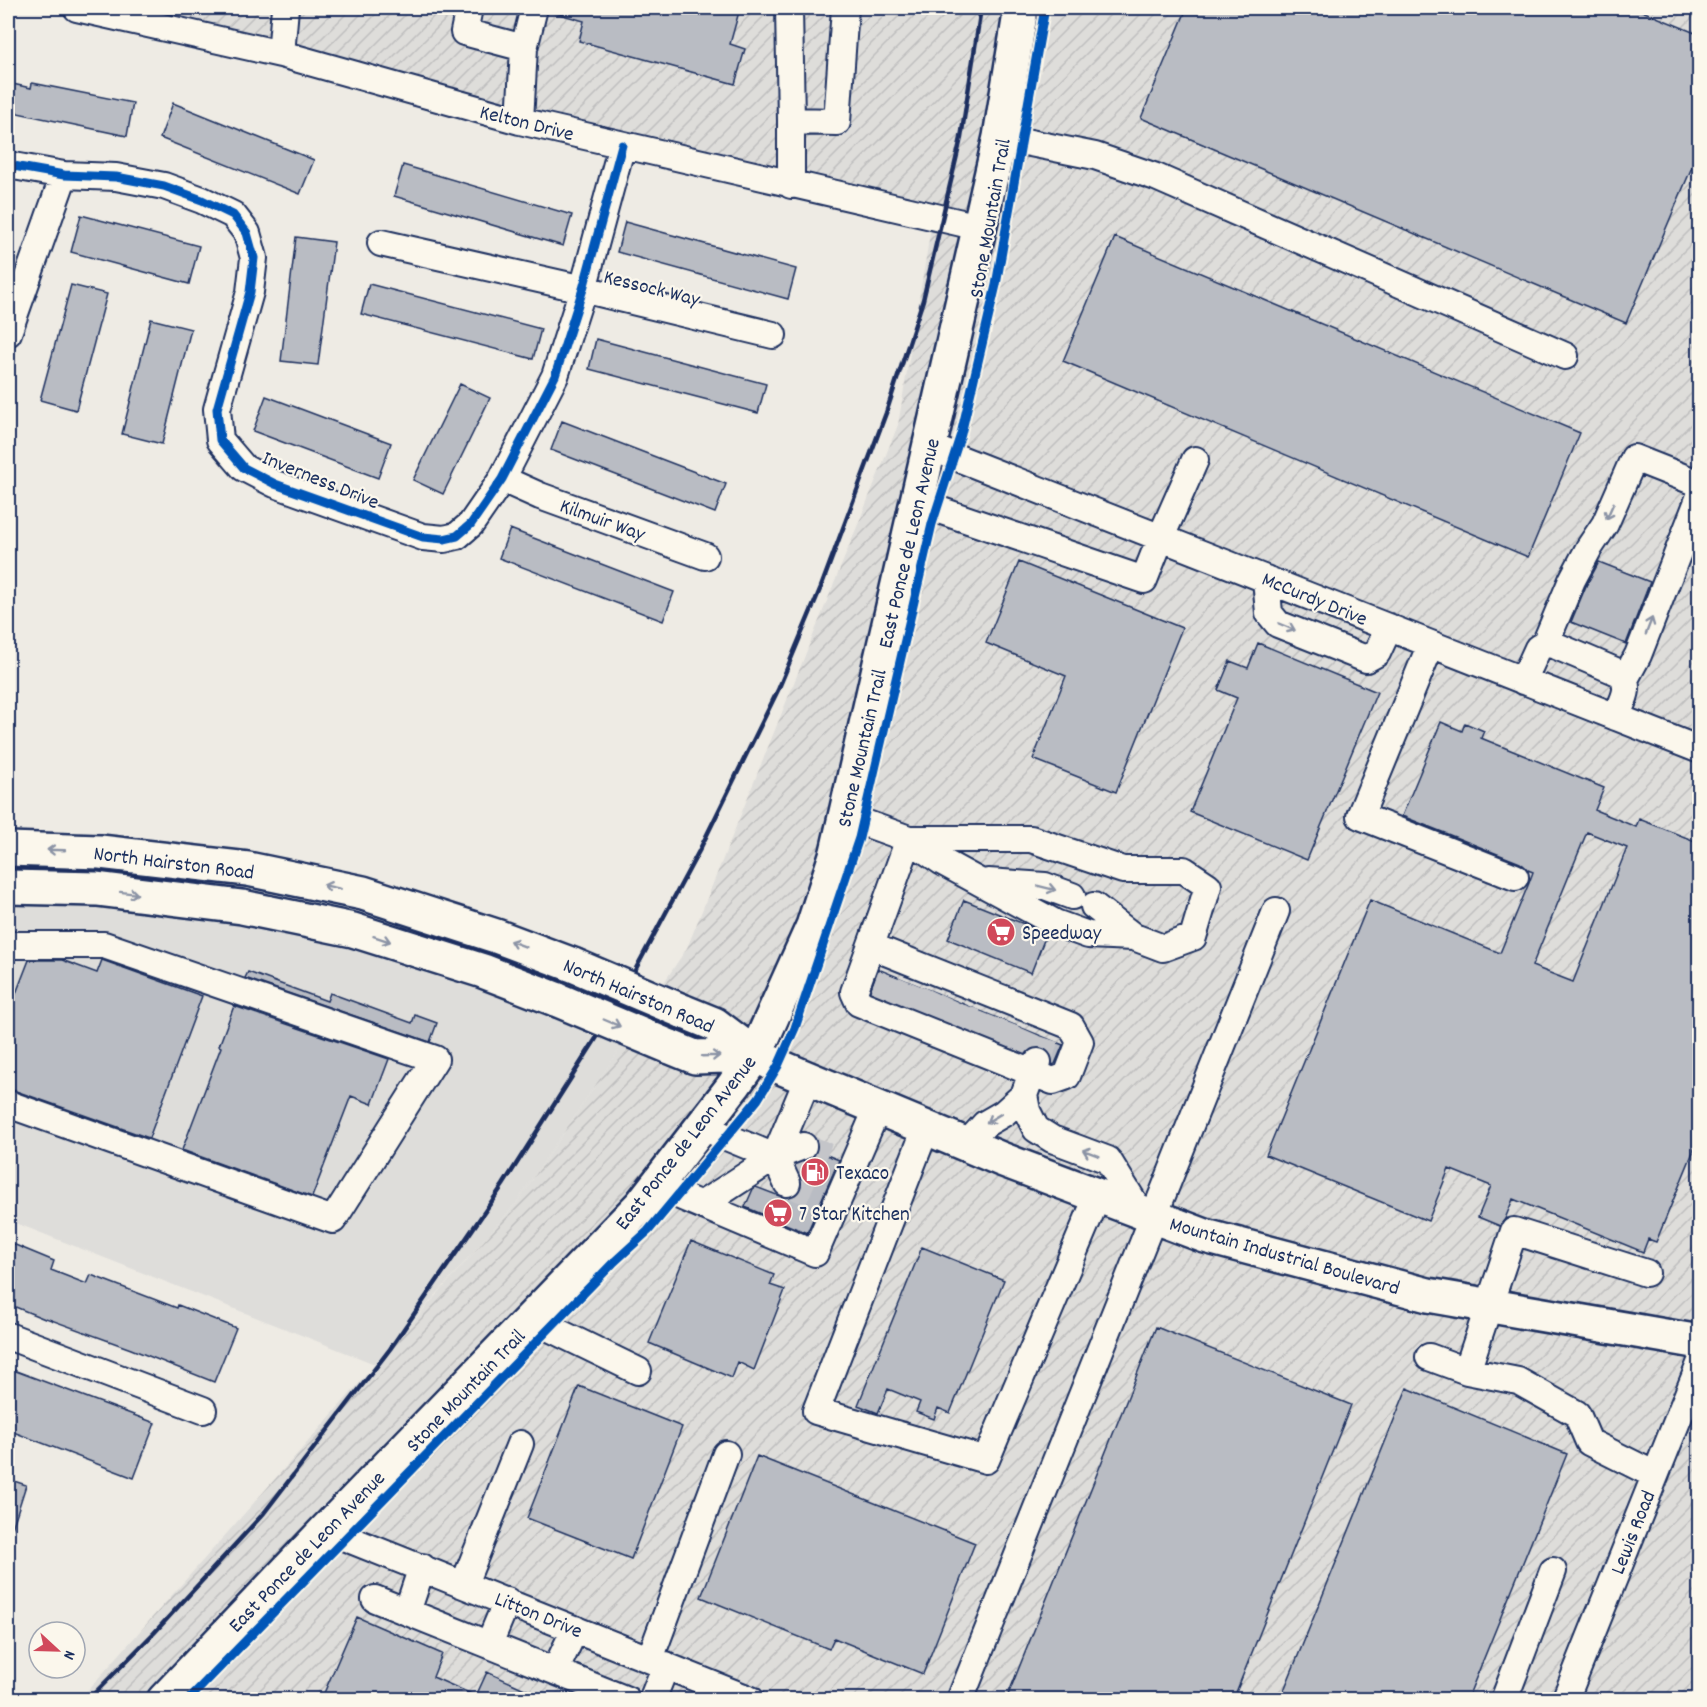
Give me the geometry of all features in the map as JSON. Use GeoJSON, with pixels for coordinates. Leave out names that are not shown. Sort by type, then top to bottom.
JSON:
{"type":"FeatureCollection","features":[{"type":"Feature","properties":{"kind":"main road","name":"East Ponce de Leon Avenue"},"geometry":{"type":"LineString","coordinates":[[164,1700],[641,1206],[735,1085],[755,1055],[813,926],[837,852],[1000,137],[1021,8]]}},
{"type":"Feature","properties":{"kind":"main road","name":"North Hairston Road"},"geometry":{"type":"LineString","coordinates":[[8,849],[99,852],[248,869],[363,893],[496,936],[573,965],[714,1024],[755,1055]]}},
{"type":"Feature","properties":{"kind":"main road","name":"North Hairston Road"},"geometry":{"type":"LineString","coordinates":[[8,887],[97,889],[242,907],[331,925],[483,971],[695,1057],[755,1055]]}},
{"type":"Feature","properties":{"kind":"main road","name":"Mountain Industrial Boulevard"},"geometry":{"type":"LineString","coordinates":[[755,1055],[926,1128],[1216,1239],[1428,1295],[1700,1342]]}},
{"type":"Feature","properties":{"kind":"street","name":"Kelton Drive"},"geometry":{"type":"LineString","coordinates":[[77,8],[280,54],[520,121],[980,227]]}},
{"type":"Feature","properties":{"kind":"street"},"geometry":{"type":"LineString","coordinates":[[280,54],[285,8]]}},
{"type":"Feature","properties":{"kind":"street"},"geometry":{"type":"LineString","coordinates":[[470,8],[464,32],[524,48]]}},
{"type":"Feature","properties":{"kind":"street"},"geometry":{"type":"LineString","coordinates":[[520,121],[524,48],[534,8]]}},
{"type":"Feature","properties":{"kind":"street"},"geometry":{"type":"LineString","coordinates":[[789,8],[791,185]]}},
{"type":"Feature","properties":{"kind":"street"},"geometry":{"type":"LineString","coordinates":[[791,121],[837,122],[845,8]]}},
{"type":"Feature","properties":{"kind":"street"},"geometry":{"type":"LineString","coordinates":[[1000,137],[1095,156],[1156,177],[1565,356]]}},
{"type":"Feature","properties":{"kind":"street","name":"Inverness Drive"},"geometry":{"type":"LineString","coordinates":[[8,165],[64,175],[116,177],[164,186],[202,200],[233,215],[247,233],[254,258],[250,292],[217,409],[220,440],[244,468],[275,484],[423,537],[444,539],[457,536],[471,524],[502,479],[555,376],[584,289],[622,145]]}},
{"type":"Feature","properties":{"kind":"street"},"geometry":{"type":"LineString","coordinates":[[8,333],[64,175]]}},
{"type":"Feature","properties":{"kind":"street","name":"Kessock Way"},"geometry":{"type":"LineString","coordinates":[[381,243],[773,335]]}},
{"type":"Feature","properties":{"kind":"street","name":"McCurdy Drive"},"geometry":{"type":"LineString","coordinates":[[930,447],[1700,750]]}},
{"type":"Feature","properties":{"kind":"street"},"geometry":{"type":"LineString","coordinates":[[1545,644],[1572,580],[1605,524],[1634,458],[1700,484]]}},
{"type":"Feature","properties":{"kind":"street"},"geometry":{"type":"LineString","coordinates":[[916,508],[936,509],[1144,580],[1195,460]]}},
{"type":"Feature","properties":{"kind":"street","name":"Kilmuir Way"},"geometry":{"type":"LineString","coordinates":[[502,479],[540,496],[705,556]]}},
{"type":"Feature","properties":{"kind":"street"},"geometry":{"type":"LineString","coordinates":[[1625,679],[1638,655],[1700,496]]}},
{"type":"Feature","properties":{"kind":"street"},"geometry":{"type":"LineString","coordinates":[[1266,579],[1269,613],[1278,624],[1366,659],[1377,653],[1389,627]]}},
{"type":"Feature","properties":{"kind":"street"},"geometry":{"type":"LineString","coordinates":[[1431,644],[1360,816],[1515,877]]}},
{"type":"Feature","properties":{"kind":"street"},"geometry":{"type":"LineString","coordinates":[[1523,681],[1538,648],[1545,644],[1554,645],[1620,673],[1628,686],[1616,717]]}},
{"type":"Feature","properties":{"kind":"street"},"geometry":{"type":"LineString","coordinates":[[845,816],[909,839],[941,861],[1055,923],[1088,935],[1134,937]]}},
{"type":"Feature","properties":{"kind":"street"},"geometry":{"type":"LineString","coordinates":[[909,839],[1031,839],[1124,870],[1184,870],[1208,886],[1193,937],[1163,948],[1134,937],[1083,901],[1045,886],[979,882]]}},
{"type":"Feature","properties":{"kind":"street"},"geometry":{"type":"LineString","coordinates":[[909,839],[854,992],[859,1003],[966,1019]]}},
{"type":"Feature","properties":{"kind":"street"},"geometry":{"type":"LineString","coordinates":[[960,1700],[1146,1214],[1276,911]]}},
{"type":"Feature","properties":{"kind":"street"},"geometry":{"type":"LineString","coordinates":[[8,945],[104,945],[435,1059],[333,1221],[8,1104]]}},
{"type":"Feature","properties":{"kind":"street"},"geometry":{"type":"LineString","coordinates":[[872,946],[966,1019],[1027,1111],[1036,1129],[1052,1139],[1108,1160],[1146,1214]]}},
{"type":"Feature","properties":{"kind":"street"},"geometry":{"type":"LineString","coordinates":[[966,1019],[1004,1113],[986,1124],[967,1144]]}},
{"type":"Feature","properties":{"kind":"street"},"geometry":{"type":"LineString","coordinates":[[790,1162],[808,1078]]}},
{"type":"Feature","properties":{"kind":"street"},"geometry":{"type":"LineString","coordinates":[[656,1186],[815,1252],[838,1181],[878,1107]]}},
{"type":"Feature","properties":{"kind":"street"},"geometry":{"type":"LineString","coordinates":[[702,1127],[790,1162]]}},
{"type":"Feature","properties":{"kind":"street"},"geometry":{"type":"LineString","coordinates":[[926,1128],[816,1411],[986,1460],[1098,1195]]}},
{"type":"Feature","properties":{"kind":"street"},"geometry":{"type":"LineString","coordinates":[[701,1205],[790,1162]]}},
{"type":"Feature","properties":{"kind":"street"},"geometry":{"type":"LineString","coordinates":[[1467,1371],[1514,1231],[1646,1273]]}},
{"type":"Feature","properties":{"kind":"street"},"geometry":{"type":"LineString","coordinates":[[531,1319],[638,1371]]}},
{"type":"Feature","properties":{"kind":"street"},"geometry":{"type":"LineString","coordinates":[[8,1336],[203,1410]]}},
{"type":"Feature","properties":{"kind":"street"},"geometry":{"type":"LineString","coordinates":[[1429,1357],[1467,1371],[1518,1382],[1577,1414],[1589,1442],[1655,1475]]}},
{"type":"Feature","properties":{"kind":"street","name":"Lewis Road"},"geometry":{"type":"LineString","coordinates":[[1565,1700],[1700,1364]]}},
{"type":"Feature","properties":{"kind":"street"},"geometry":{"type":"LineString","coordinates":[[464,1584],[520,1444]]}},
{"type":"Feature","properties":{"kind":"street"},"geometry":{"type":"LineString","coordinates":[[652,1700],[658,1662],[726,1454]]}},
{"type":"Feature","properties":{"kind":"street","name":"Litton Drive"},"geometry":{"type":"LineString","coordinates":[[326,1530],[751,1700]]}},
{"type":"Feature","properties":{"kind":"street"},"geometry":{"type":"LineString","coordinates":[[407,1612],[422,1567]]}},
{"type":"Feature","properties":{"kind":"street"},"geometry":{"type":"LineString","coordinates":[[1504,1700],[1553,1571]]}},
{"type":"Feature","properties":{"kind":"street"},"geometry":{"type":"LineString","coordinates":[[375,1599],[627,1700]]}},
{"type":"Feature","properties":{"kind":"street"},"geometry":{"type":"LineString","coordinates":[[489,1644],[507,1601]]}},
{"type":"Feature","properties":{"kind":"street"},"geometry":{"type":"LineString","coordinates":[[555,1671],[575,1629]]}},
{"type":"Feature","properties":{"kind":"shaded area"},"geometry":{"type":"Polygon","coordinates":[[[66,8],[1699,8],[1699,1699],[80,1699],[516,1204],[687,948],[898,425],[934,210],[66,8]]]}},
{"type":"Feature","properties":{"kind":"shaded area"},"geometry":{"type":"Polygon","coordinates":[[[8,865],[43,865],[334,915],[652,1001],[516,1204],[375,1364],[8,1220],[8,865]]]}},
{"type":"Feature","properties":{"kind":"building"},"geometry":{"type":"Polygon","coordinates":[[[552,8],[740,8],[730,44],[745,49],[735,84],[579,41],[584,21],[552,12],[552,8]]]}},
{"type":"Feature","properties":{"kind":"building"},"geometry":{"type":"Polygon","coordinates":[[[1187,8],[1635,8],[1700,35],[1700,148],[1626,323],[1141,118],[1187,8]]]}},
{"type":"Feature","properties":{"kind":"building"},"geometry":{"type":"Polygon","coordinates":[[[8,83],[31,88],[32,83],[133,103],[127,136],[8,111],[8,83]]]}},
{"type":"Feature","properties":{"kind":"building"},"geometry":{"type":"Polygon","coordinates":[[[173,103],[314,160],[300,194],[160,138],[173,103]]]}},
{"type":"Feature","properties":{"kind":"building"},"geometry":{"type":"Polygon","coordinates":[[[403,165],[572,215],[563,246],[394,196],[403,165]]]}},
{"type":"Feature","properties":{"kind":"building"},"geometry":{"type":"Polygon","coordinates":[[[81,215],[199,246],[189,284],[71,252],[81,215]]]}},
{"type":"Feature","properties":{"kind":"building"},"geometry":{"type":"Polygon","coordinates":[[[625,222],[796,269],[788,299],[617,252],[625,222]]]}},
{"type":"Feature","properties":{"kind":"building"},"geometry":{"type":"Polygon","coordinates":[[[296,237],[334,242],[318,365],[281,361],[296,237]]]}},
{"type":"Feature","properties":{"kind":"building"},"geometry":{"type":"Polygon","coordinates":[[[1115,237],[1580,433],[1528,557],[1063,361],[1115,237]]]}},
{"type":"Feature","properties":{"kind":"building"},"geometry":{"type":"Polygon","coordinates":[[[369,284],[541,329],[533,359],[361,314],[369,284]]]}},
{"type":"Feature","properties":{"kind":"building"},"geometry":{"type":"Polygon","coordinates":[[[71,285],[107,294],[76,410],[40,400],[71,285]]]}},
{"type":"Feature","properties":{"kind":"building"},"geometry":{"type":"Polygon","coordinates":[[[151,319],[191,329],[162,444],[122,434],[151,319]]]}},
{"type":"Feature","properties":{"kind":"building"},"geometry":{"type":"Polygon","coordinates":[[[596,339],[766,384],[758,413],[589,369],[596,339]]]}},
{"type":"Feature","properties":{"kind":"building"},"geometry":{"type":"Polygon","coordinates":[[[460,384],[490,398],[443,494],[413,480],[460,384]]]}},
{"type":"Feature","properties":{"kind":"building"},"geometry":{"type":"Polygon","coordinates":[[[266,396],[391,443],[378,478],[253,431],[266,396]]]}},
{"type":"Feature","properties":{"kind":"building"},"geometry":{"type":"Polygon","coordinates":[[[562,421],[726,484],[715,513],[551,450],[562,421]]]}},
{"type":"Feature","properties":{"kind":"building"},"geometry":{"type":"Polygon","coordinates":[[[510,529],[674,592],[663,621],[499,558],[510,529]]]}},
{"type":"Feature","properties":{"kind":"building"},"geometry":{"type":"Polygon","coordinates":[[[1019,562],[1182,628],[1116,792],[1033,759],[1066,676],[986,643],[1019,562]]]}},
{"type":"Feature","properties":{"kind":"building"},"geometry":{"type":"Polygon","coordinates":[[[1599,562],[1650,582],[1626,644],[1571,622],[1599,562]]]}},
{"type":"Feature","properties":{"kind":"building"},"geometry":{"type":"Polygon","coordinates":[[[1258,643],[1377,692],[1307,860],[1190,812],[1237,698],[1218,690],[1230,661],[1248,668],[1258,643]]]}},
{"type":"Feature","properties":{"kind":"building"},"geometry":{"type":"Polygon","coordinates":[[[1441,722],[1462,731],[1465,723],[1484,731],[1481,738],[1604,788],[1595,810],[1636,827],[1639,819],[1700,843],[1700,1135],[1656,1242],[1648,1239],[1643,1252],[1513,1199],[1500,1226],[1478,1217],[1491,1186],[1449,1169],[1428,1221],[1266,1155],[1370,900],[1500,953],[1529,883],[1533,872],[1520,863],[1402,816],[1441,722]],[[1587,832],[1532,966],[1573,982],[1627,848],[1587,832]]]}},
{"type":"Feature","properties":{"kind":"building"},"geometry":{"type":"Polygon","coordinates":[[[964,900],[1046,935],[1031,973],[948,939],[964,900]]]}},
{"type":"Feature","properties":{"kind":"building"},"geometry":{"type":"Polygon","coordinates":[[[29,960],[62,960],[97,973],[102,960],[202,996],[149,1138],[8,1089],[8,1014],[29,960]]]}},
{"type":"Feature","properties":{"kind":"building"},"geometry":{"type":"Polygon","coordinates":[[[878,969],[1063,1045],[1055,1064],[1052,1065],[1051,1055],[1045,1049],[1037,1047],[1026,1054],[870,991],[878,969]]]}},
{"type":"Feature","properties":{"kind":"building"},"geometry":{"type":"Polygon","coordinates":[[[248,972],[327,1001],[330,993],[412,1023],[415,1015],[437,1023],[430,1042],[245,978],[248,972]]]}},
{"type":"Feature","properties":{"kind":"building"},"geometry":{"type":"Polygon","coordinates":[[[234,1006],[389,1059],[372,1104],[351,1096],[312,1197],[182,1150],[234,1006]]]}},
{"type":"Feature","properties":{"kind":"building"},"geometry":{"type":"Polygon","coordinates":[[[817,1151],[839,1160],[807,1233],[745,1207],[756,1187],[782,1197],[794,1196],[800,1191],[802,1184],[795,1165],[809,1160],[817,1151]]]}},
{"type":"Feature","properties":{"kind":"building"},"geometry":{"type":"Polygon","coordinates":[[[691,1241],[774,1275],[770,1285],[785,1290],[754,1370],[738,1362],[732,1378],[649,1343],[691,1241]]]}},
{"type":"Feature","properties":{"kind":"building"},"geometry":{"type":"Polygon","coordinates":[[[8,1242],[54,1261],[51,1270],[87,1284],[91,1275],[236,1328],[214,1382],[8,1304],[8,1242]]]}},
{"type":"Feature","properties":{"kind":"building"},"geometry":{"type":"Polygon","coordinates":[[[922,1247],[1004,1280],[950,1413],[938,1408],[934,1419],[916,1412],[920,1402],[888,1389],[878,1413],[858,1405],[922,1247]]]}},
{"type":"Feature","properties":{"kind":"building"},"geometry":{"type":"Polygon","coordinates":[[[1156,1327],[1351,1405],[1233,1700],[1006,1700],[1156,1327]]]}},
{"type":"Feature","properties":{"kind":"building"},"geometry":{"type":"Polygon","coordinates":[[[8,1368],[155,1423],[134,1478],[8,1430],[8,1368]]]}},
{"type":"Feature","properties":{"kind":"building"},"geometry":{"type":"Polygon","coordinates":[[[579,1386],[682,1427],[631,1559],[527,1518],[579,1386]]]}},
{"type":"Feature","properties":{"kind":"building"},"geometry":{"type":"Polygon","coordinates":[[[1407,1388],[1567,1454],[1467,1700],[1280,1700],[1407,1388]]]}},
{"type":"Feature","properties":{"kind":"building"},"geometry":{"type":"Polygon","coordinates":[[[757,1456],[975,1543],[923,1674],[834,1638],[829,1649],[701,1597],[757,1456]]]}},
{"type":"Feature","properties":{"kind":"building"},"geometry":{"type":"Polygon","coordinates":[[[8,1479],[26,1485],[11,1532],[8,1532],[8,1479]]]}},
{"type":"Feature","properties":{"kind":"building"},"geometry":{"type":"Polygon","coordinates":[[[357,1617],[442,1654],[433,1677],[476,1696],[487,1672],[549,1700],[321,1700],[357,1617]]]}},
{"type":"Feature","properties":{"kind":"tunnel"},"geometry":{"type":"LineString","coordinates":[[882,998],[891,975]]}},
{"type":"Feature","properties":{"kind":"tunnel"},"geometry":{"type":"LineString","coordinates":[[901,1006],[911,982]]}},
{"type":"Feature","properties":{"kind":"tunnel"},"geometry":{"type":"LineString","coordinates":[[921,1014],[932,991]]}},
{"type":"Feature","properties":{"kind":"tunnel"},"geometry":{"type":"LineString","coordinates":[[940,1022],[951,999]]}},
{"type":"Feature","properties":{"kind":"tunnel"},"geometry":{"type":"LineString","coordinates":[[960,1030],[968,1006]]}},
{"type":"Feature","properties":{"kind":"tunnel"},"geometry":{"type":"LineString","coordinates":[[978,1037],[987,1014]]}},
{"type":"Feature","properties":{"kind":"tunnel"},"geometry":{"type":"LineString","coordinates":[[998,1045],[1007,1022]]}},
{"type":"Feature","properties":{"kind":"tunnel"},"geometry":{"type":"LineString","coordinates":[[1016,1053],[1026,1030]]}},
{"type":"Feature","properties":{"kind":"tunnel"},"geometry":{"type":"LineString","coordinates":[[1038,1062],[1046,1038]]}},
{"type":"Feature","properties":{"kind":"tunnel"},"geometry":{"type":"LineString","coordinates":[[803,1146],[843,1162]]}},
{"type":"Feature","properties":{"kind":"tunnel"},"geometry":{"type":"LineString","coordinates":[[795,1164],[835,1180]]}},
{"type":"Feature","properties":{"kind":"tunnel"},"geometry":{"type":"LineString","coordinates":[[787,1183],[827,1200]]}},
{"type":"Feature","properties":{"kind":"railway"},"geometry":{"type":"LineString","coordinates":[[88,1700],[154,1633],[264,1513],[390,1349],[503,1185],[611,1015],[699,851],[778,690],[821,587],[886,413],[923,300],[961,138],[981,8]]}},
{"type":"Feature","properties":{"kind":"cycle path","name":"Stone Mountain Trail"},"geometry":{"type":"LineString","coordinates":[[188,1700],[613,1263],[648,1231],[758,1099],[778,1066],[795,1028],[859,838],[932,524],[961,434],[996,285],[1045,8]]}},
{"type":"Feature","properties":{"kind":"cycle path"},"geometry":{"type":"LineString","coordinates":[[8,165],[64,175],[116,177],[164,186],[202,200],[233,215],[247,233],[254,258],[250,292],[217,409],[220,440],[244,468],[275,484],[423,537],[444,539],[457,536],[471,524],[502,479],[555,376],[583,289],[622,145]]}},
{"type":"Feature","properties":{"kind":"place","name":"Speedway"},"geometry":{"type":"Point","coordinates":[1001,932]}},
{"type":"Feature","properties":{"kind":"place","name":"Texaco"},"geometry":{"type":"Point","coordinates":[815,1172]}},
{"type":"Feature","properties":{"kind":"place","name":"7 Star Kitchen"},"geometry":{"type":"Point","coordinates":[778,1213]}}]}
